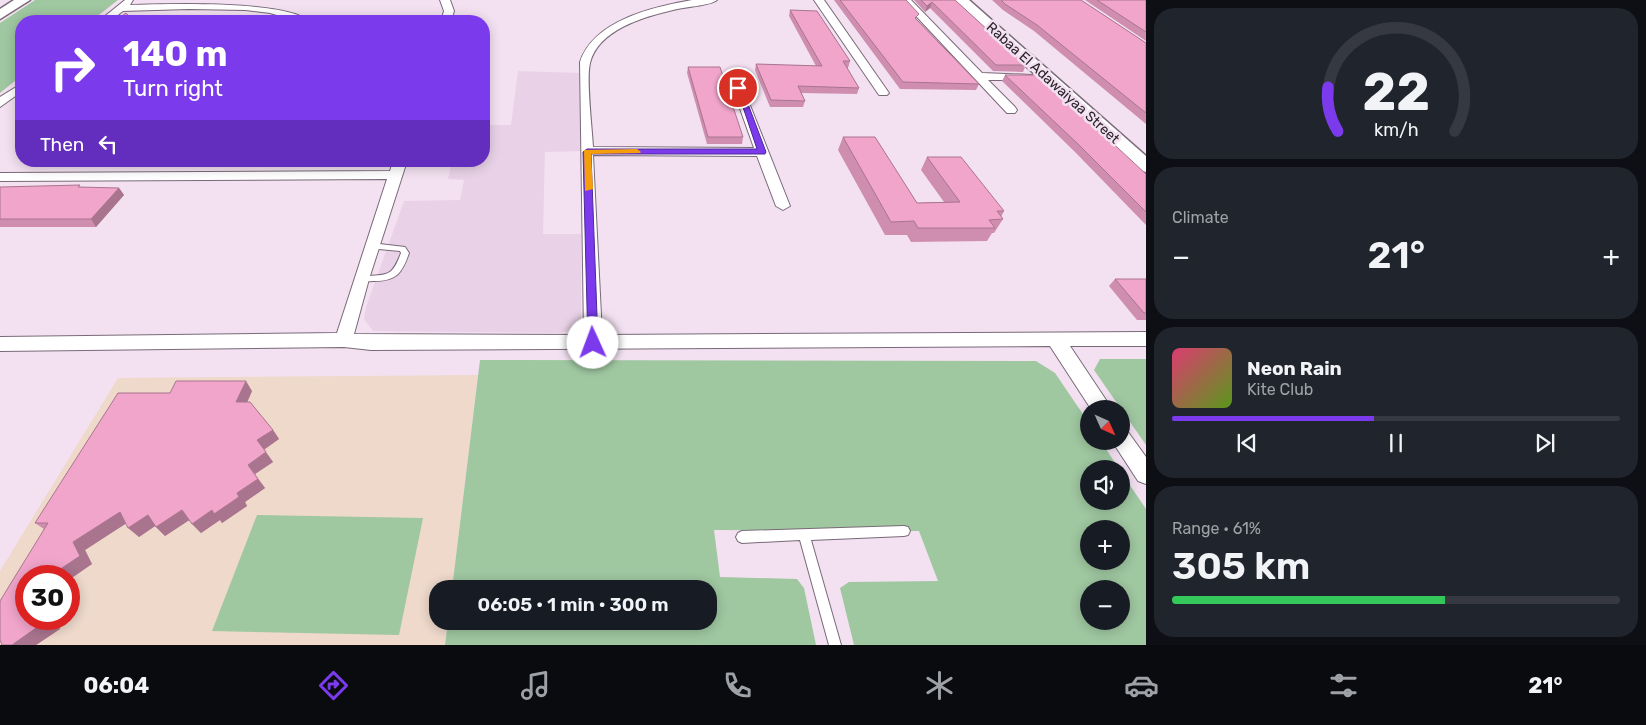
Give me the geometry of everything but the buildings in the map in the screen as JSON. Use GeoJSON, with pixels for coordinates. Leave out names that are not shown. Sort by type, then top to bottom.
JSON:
{"type":"FeatureCollection","features":[{"type":"Feature","properties":{"kind":"street"},"geometry":{"type":"LineString","coordinates":[[0,15],[23,0]]}},
{"type":"Feature","properties":{"kind":"street"},"geometry":{"type":"LineString","coordinates":[[112,15],[131,0]]}},
{"type":"Feature","properties":{"kind":"street"},"geometry":{"type":"LineString","coordinates":[[149,0],[303,9]]}},
{"type":"Feature","properties":{"kind":"street"},"geometry":{"type":"LineString","coordinates":[[445,0],[449,11],[448,15]]}},
{"type":"Feature","properties":{"kind":"street"},"geometry":{"type":"LineString","coordinates":[[593,343],[584,66],[593,45],[617,29],[655,12],[691,2],[712,0]]}},
{"type":"Feature","properties":{"kind":"street"},"geometry":{"type":"LineString","coordinates":[[819,0],[882,93]]}},
{"type":"Feature","properties":{"kind":"street"},"geometry":{"type":"LineString","coordinates":[[906,0],[1011,110]]}},
{"type":"Feature","properties":{"kind":"street","name":"Rabaa El Adawaiyaa Street"},"geometry":{"type":"LineString","coordinates":[[961,0],[1146,166]]}},
{"type":"Feature","properties":{"kind":"street","name":"Rabaa El Adawaiyaa Street"},"geometry":{"type":"LineString","coordinates":[[976,0],[1146,146]]}},
{"type":"Feature","properties":{"kind":"street"},"geometry":{"type":"LineString","coordinates":[[121,8],[260,5],[293,15]]}},
{"type":"Feature","properties":{"kind":"street"},"geometry":{"type":"LineString","coordinates":[[732,72],[782,206]]}},
{"type":"Feature","properties":{"kind":"street"},"geometry":{"type":"LineString","coordinates":[[979,76],[1046,77]]}},
{"type":"Feature","properties":{"kind":"street"},"geometry":{"type":"LineString","coordinates":[[0,103],[15,91]]}},
{"type":"Feature","properties":{"kind":"street"},"geometry":{"type":"LineString","coordinates":[[587,152],[762,152]]}},
{"type":"Feature","properties":{"kind":"street"},"geometry":{"type":"LineString","coordinates":[[0,177],[397,168],[360,279],[344,340]]}},
{"type":"Feature","properties":{"kind":"street"},"geometry":{"type":"LineString","coordinates":[[0,344],[344,340],[381,343],[593,343],[1146,339]]}},
{"type":"Feature","properties":{"kind":"street"},"geometry":{"type":"LineString","coordinates":[[1055,340],[1096,400]]}},
{"type":"Feature","properties":{"kind":"street"},"geometry":{"type":"LineString","coordinates":[[1129,450],[1146,474]]}},
{"type":"Feature","properties":{"kind":"lane"},"geometry":{"type":"LineString","coordinates":[[360,279],[390,277],[399,270],[404,253],[402,249],[371,246]]}},
{"type":"Feature","properties":{"kind":"lane"},"geometry":{"type":"LineString","coordinates":[[742,537],[904,531]]}},
{"type":"Feature","properties":{"kind":"lane"},"geometry":{"type":"LineString","coordinates":[[804,535],[835,645]]}},
{"type":"Feature","properties":{"kind":"shaded area"},"geometry":{"type":"Polygon","coordinates":[[[518,71],[579,73],[584,151],[545,152],[543,234],[581,234],[581,319],[572,329],[561,333],[373,331],[364,319],[366,307],[404,201],[460,200],[464,180],[448,179],[451,167],[490,167],[490,125],[511,125],[518,71]]]}},
{"type":"Feature","properties":{"kind":"shaded area"},"geometry":{"type":"Polygon","coordinates":[[[478,375],[453,580],[429,580],[429,630],[447,630],[445,645],[0,645],[0,571],[118,378],[478,375]]]}},
{"type":"Feature","properties":{"kind":"green space"},"geometry":{"type":"Polygon","coordinates":[[[35,0],[118,0],[99,15],[15,15],[15,81],[0,93],[0,23],[35,0]]]}},
{"type":"Feature","properties":{"kind":"green space"},"geometry":{"type":"Polygon","coordinates":[[[1100,359],[1146,359],[1146,445],[1130,422],[1130,400],[1115,400],[1094,370],[1100,359]]]}},
{"type":"Feature","properties":{"kind":"green space"},"geometry":{"type":"Polygon","coordinates":[[[480,360],[1036,361],[1055,373],[1080,410],[1080,450],[1107,450],[1113,460],[1080,460],[1080,510],[1130,510],[1130,485],[1146,509],[1146,645],[854,645],[840,588],[849,582],[938,581],[919,531],[714,530],[720,577],[797,579],[804,588],[816,645],[445,645],[447,630],[717,630],[717,580],[453,580],[480,360]]]}},
{"type":"Feature","properties":{"kind":"green space"},"geometry":{"type":"Polygon","coordinates":[[[257,515],[423,518],[399,635],[212,631],[257,515]]]}},
{"type":"Feature","properties":{"kind":"slow traffic"},"geometry":{"type":"LineString","coordinates":[[588,189],[587,152],[637,152]]}},
{"type":"Feature","properties":{"kind":"route"},"geometry":{"type":"LineString","coordinates":[[593,343],[587,152],[762,152],[738,88]]}}]}
